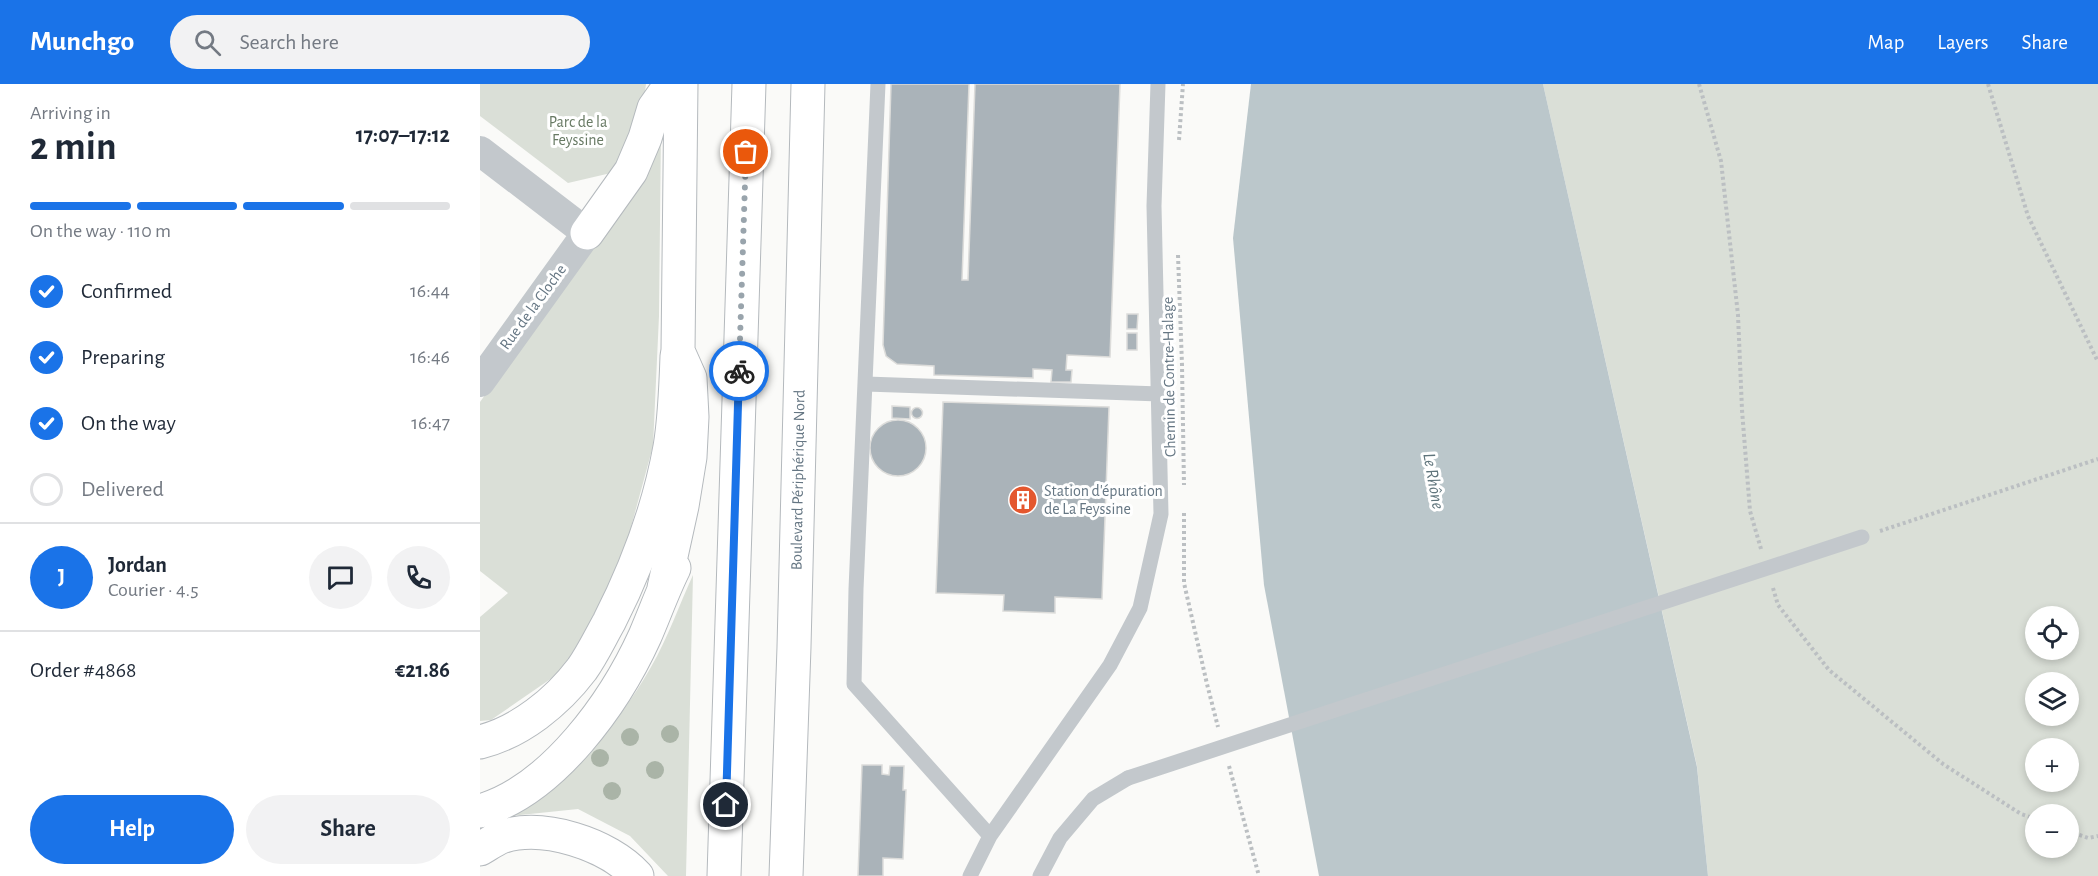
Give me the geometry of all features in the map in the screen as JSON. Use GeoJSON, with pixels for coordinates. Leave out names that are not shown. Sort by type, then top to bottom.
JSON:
{"type":"FeatureCollection","features":[{"type":"Feature","properties":{"kind":"main road"},"geometry":{"type":"LineString","coordinates":[[587,233],[631,171],[645,138],[654,108],[671,84]]}},
{"type":"Feature","properties":{"kind":"main road"},"geometry":{"type":"LineString","coordinates":[[480,742],[512,731],[545,708],[582,669],[624,593],[643,546],[658,498],[670,446],[678,351],[681,84]]}},
{"type":"Feature","properties":{"kind":"main road"},"geometry":{"type":"LineString","coordinates":[[724,876],[749,84]]}},
{"type":"Feature","properties":{"kind":"main road","name":"Boulevard Périphérique Nord"},"geometry":{"type":"LineString","coordinates":[[786,876],[808,84]]}},
{"type":"Feature","properties":{"kind":"main road"},"geometry":{"type":"LineString","coordinates":[[664,588],[682,506],[691,447],[690,378],[678,351]]}},
{"type":"Feature","properties":{"kind":"main road"},"geometry":{"type":"LineString","coordinates":[[480,811],[496,806],[519,794],[544,776],[566,754],[599,714],[624,676],[645,637],[664,588],[692,532],[705,489],[736,448]]}},
{"type":"Feature","properties":{"kind":"main road"},"geometry":{"type":"LineString","coordinates":[[480,849],[501,837],[524,834],[572,838],[594,846],[615,858],[637,876]]}},
{"type":"Feature","properties":{"kind":"street"},"geometry":{"type":"LineString","coordinates":[[480,151],[587,233]]}},
{"type":"Feature","properties":{"kind":"street","name":"Rue de la Cloche"},"geometry":{"type":"LineString","coordinates":[[480,382],[587,233]]}},
{"type":"Feature","properties":{"kind":"lane"},"geometry":{"type":"LineString","coordinates":[[878,84],[856,588],[854,684],[990,836]]}},
{"type":"Feature","properties":{"kind":"lane"},"geometry":{"type":"LineString","coordinates":[[970,876],[990,836],[1110,665],[1140,608],[1161,514],[1154,206],[1158,84]]}},
{"type":"Feature","properties":{"kind":"lane"},"geometry":{"type":"LineString","coordinates":[[866,384],[1160,394]]}},
{"type":"Feature","properties":{"kind":"lane"},"geometry":{"type":"LineString","coordinates":[[1040,876],[1060,838],[1093,799],[1128,778],[1862,537]]}},
{"type":"Feature","properties":{"kind":"path"},"geometry":{"type":"LineString","coordinates":[[1179,143],[1183,84]]}},
{"type":"Feature","properties":{"kind":"path"},"geometry":{"type":"LineString","coordinates":[[1699,84],[1721,161],[1738,315],[1742,410],[1750,511],[1762,553]]}},
{"type":"Feature","properties":{"kind":"path"},"geometry":{"type":"LineString","coordinates":[[1988,84],[2028,216],[2098,362]]}},
{"type":"Feature","properties":{"kind":"path","name":"Chemin de Contre-Halage"},"geometry":{"type":"LineString","coordinates":[[1178,248],[1184,491]]}},
{"type":"Feature","properties":{"kind":"path"},"geometry":{"type":"LineString","coordinates":[[1862,537],[2098,459]]}},
{"type":"Feature","properties":{"kind":"path"},"geometry":{"type":"LineString","coordinates":[[1184,503],[1184,583],[1219,730]]}},
{"type":"Feature","properties":{"kind":"path"},"geometry":{"type":"LineString","coordinates":[[1772,584],[1778,605],[1829,670],[1943,764],[2025,815]]}},
{"type":"Feature","properties":{"kind":"path"},"geometry":{"type":"LineString","coordinates":[[1228,763],[1259,876]]}},
{"type":"Feature","properties":{"kind":"path"},"geometry":{"type":"LineString","coordinates":[[2079,835],[2088,838],[2098,836]]}},
{"type":"Feature","properties":{"kind":"green space","name":"Parc de la Feyssine"},"geometry":{"type":"Polygon","coordinates":[[[480,84],[646,84],[643,107],[611,173],[568,183],[480,116],[480,84]]]}},
{"type":"Feature","properties":{"kind":"green space"},"geometry":{"type":"Polygon","coordinates":[[[1543,84],[2098,84],[2098,876],[1708,876],[1697,766],[1543,84]]]}},
{"type":"Feature","properties":{"kind":"green space"},"geometry":{"type":"Polygon","coordinates":[[[661,130],[659,316],[653,446],[621,564],[565,669],[491,720],[480,721],[480,617],[508,593],[480,571],[480,402],[641,175],[661,130]]]}},
{"type":"Feature","properties":{"kind":"green space"},"geometry":{"type":"Polygon","coordinates":[[[693,575],[686,876],[668,876],[630,836],[578,809],[502,817],[524,809],[563,779],[612,725],[640,686],[657,656],[693,575]]]}},
{"type":"Feature","properties":{"kind":"water","name":"Le Rhône"},"geometry":{"type":"Polygon","coordinates":[[[1251,84],[1543,84],[1697,767],[1708,876],[1319,876],[1264,585],[1233,238],[1251,84]]]}},
{"type":"Feature","properties":{"kind":"building"},"geometry":{"type":"Polygon","coordinates":[[[891,84],[969,84],[962,280],[968,280],[975,84],[1120,84],[1110,357],[1067,355],[1066,370],[1072,370],[1071,382],[1051,382],[1052,370],[1033,369],[1033,378],[934,375],[934,366],[897,364],[886,356],[883,345],[891,84]]]}},
{"type":"Feature","properties":{"kind":"building"},"geometry":{"type":"Polygon","coordinates":[[[1127,314],[1138,314],[1137,329],[1127,329],[1127,314]]]}},
{"type":"Feature","properties":{"kind":"building"},"geometry":{"type":"Polygon","coordinates":[[[1127,333],[1137,333],[1137,350],[1127,350],[1127,333]]]}},
{"type":"Feature","properties":{"kind":"building","name":"Station d'épuration de La Feyssine"},"geometry":{"type":"Polygon","coordinates":[[[943,402],[1109,407],[1102,599],[1055,597],[1055,613],[1003,611],[1004,595],[936,593],[943,402]]]}},
{"type":"Feature","properties":{"kind":"building"},"geometry":{"type":"Polygon","coordinates":[[[892,406],[910,407],[910,419],[892,418],[892,406]]]}},
{"type":"Feature","properties":{"kind":"building"},"geometry":{"type":"Polygon","coordinates":[[[917,408],[921,409],[921,417],[917,418],[913,417],[912,413],[913,409],[917,408]]]}},
{"type":"Feature","properties":{"kind":"building"},"geometry":{"type":"Polygon","coordinates":[[[893,420],[903,420],[918,428],[924,437],[926,448],[924,459],[918,468],[903,476],[893,476],[882,471],[875,464],[870,453],[870,443],[875,432],[882,425],[893,420]]]}},
{"type":"Feature","properties":{"kind":"building"},"geometry":{"type":"Polygon","coordinates":[[[862,765],[882,765],[882,774],[889,775],[890,766],[904,766],[903,790],[906,790],[903,859],[883,858],[883,876],[858,876],[862,765]]]}},
{"type":"Feature","properties":{"kind":"way so far"},"geometry":{"type":"LineString","coordinates":[[739,371],[746,152]]}},
{"type":"Feature","properties":{"kind":"place","name":"Station d'épuration de La Feyssine"},"geometry":{"type":"Point","coordinates":[1023,500]}},
{"type":"Feature","properties":{"kind":"route"},"geometry":{"type":"LineString","coordinates":[[726,805],[739,371]]}}]}
